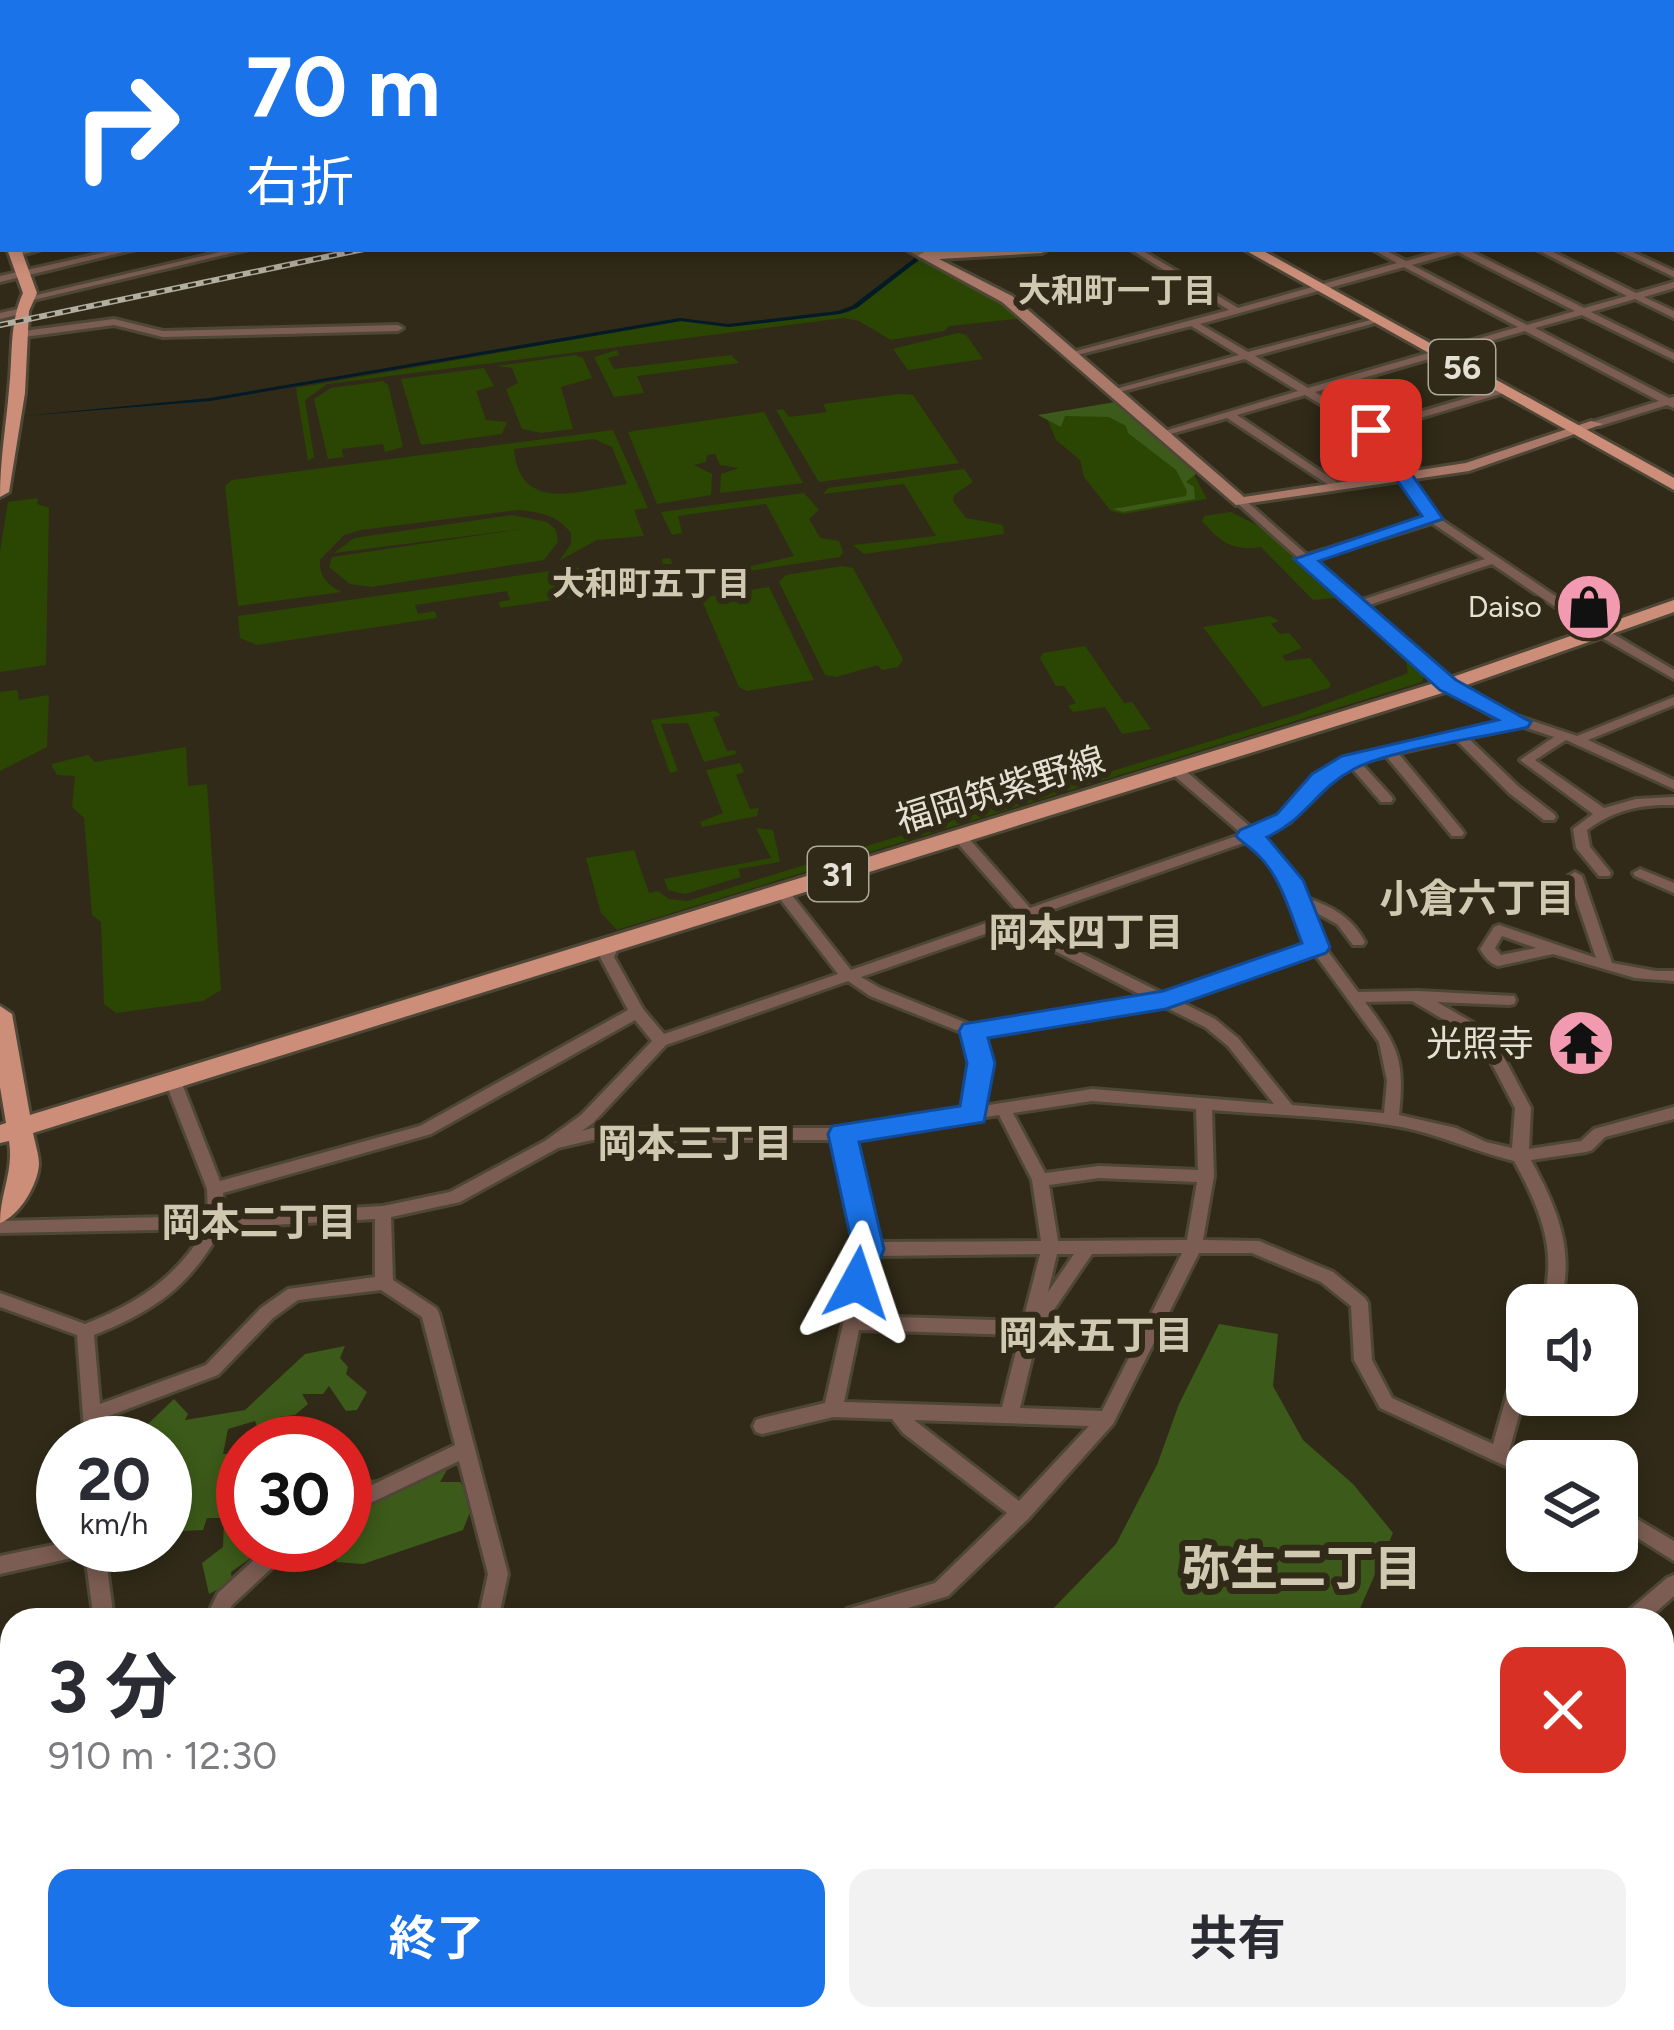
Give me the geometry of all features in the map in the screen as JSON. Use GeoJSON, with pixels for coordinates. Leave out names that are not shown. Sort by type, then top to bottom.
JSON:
{"type":"FeatureCollection","features":[{"type":"Feature","properties":{"kind":"main road"},"geometry":{"type":"LineString","coordinates":[[0,491],[26,304],[15,252]]}},
{"type":"Feature","properties":{"kind":"main road","name":"56"},"geometry":{"type":"LineString","coordinates":[[1256,252],[1674,484]]}},
{"type":"Feature","properties":{"kind":"main road","name":"56"},"geometry":{"type":"LineString","coordinates":[[1282,252],[1674,466]]}},
{"type":"Feature","properties":{"kind":"main road","name":"福岡筑紫野線"},"geometry":{"type":"LineString","coordinates":[[9,1132],[1448,685],[1674,605]]}},
{"type":"Feature","properties":{"kind":"main road"},"geometry":{"type":"LineString","coordinates":[[0,1013],[9,1132],[26,1167],[17,1191],[0,1213]]}},
{"type":"Feature","properties":{"kind":"street"},"geometry":{"type":"LineString","coordinates":[[0,279],[118,252]]}},
{"type":"Feature","properties":{"kind":"street"},"geometry":{"type":"LineString","coordinates":[[169,252],[180,264]]}},
{"type":"Feature","properties":{"kind":"street"},"geometry":{"type":"LineString","coordinates":[[0,316],[26,304],[232,252]]}},
{"type":"Feature","properties":{"kind":"street"},"geometry":{"type":"LineString","coordinates":[[1139,252],[1238,311]]}},
{"type":"Feature","properties":{"kind":"street"},"geometry":{"type":"LineString","coordinates":[[1382,252],[1672,402]]}},
{"type":"Feature","properties":{"kind":"street"},"geometry":{"type":"LineString","coordinates":[[1072,355],[1448,252]]}},
{"type":"Feature","properties":{"kind":"street"},"geometry":{"type":"LineString","coordinates":[[1465,252],[1674,357]]}},
{"type":"Feature","properties":{"kind":"street"},"geometry":{"type":"LineString","coordinates":[[1546,252],[1674,315]]}},
{"type":"Feature","properties":{"kind":"street"},"geometry":{"type":"LineString","coordinates":[[1626,252],[1674,274]]}},
{"type":"Feature","properties":{"kind":"street"},"geometry":{"type":"LineString","coordinates":[[917,253],[1007,299],[1448,685],[1520,722],[1570,738],[1674,785]]}},
{"type":"Feature","properties":{"kind":"street"},"geometry":{"type":"LineString","coordinates":[[1163,433],[1674,285]]}},
{"type":"Feature","properties":{"kind":"street"},"geometry":{"type":"LineString","coordinates":[[1116,392],[1378,320]]}},
{"type":"Feature","properties":{"kind":"street"},"geometry":{"type":"LineString","coordinates":[[24,334],[114,322],[163,334],[398,328]]}},
{"type":"Feature","properties":{"kind":"street"},"geometry":{"type":"LineString","coordinates":[[1192,323],[1371,430],[1433,519],[1674,675]]}},
{"type":"Feature","properties":{"kind":"street"},"geometry":{"type":"LineString","coordinates":[[1371,430],[1504,389]]}},
{"type":"Feature","properties":{"kind":"street"},"geometry":{"type":"LineString","coordinates":[[1241,502],[1469,466],[1672,402]]}},
{"type":"Feature","properties":{"kind":"street"},"geometry":{"type":"LineString","coordinates":[[1230,415],[1339,487]]}},
{"type":"Feature","properties":{"kind":"street"},"geometry":{"type":"LineString","coordinates":[[1304,559],[1433,519]]}},
{"type":"Feature","properties":{"kind":"street"},"geometry":{"type":"LineString","coordinates":[[1358,604],[1495,559]]}},
{"type":"Feature","properties":{"kind":"street"},"geometry":{"type":"LineString","coordinates":[[1600,812],[1526,760],[1570,738],[1674,701]]}},
{"type":"Feature","properties":{"kind":"street"},"geometry":{"type":"LineString","coordinates":[[0,1227],[383,1212],[454,1198],[551,1145],[587,1118],[661,1041],[1249,836],[1285,820],[1320,779],[1351,760],[1520,722]]}},
{"type":"Feature","properties":{"kind":"street"},"geometry":{"type":"LineString","coordinates":[[1460,737],[1549,817]]}},
{"type":"Feature","properties":{"kind":"street"},"geometry":{"type":"LineString","coordinates":[[1389,751],[1457,833]]}},
{"type":"Feature","properties":{"kind":"street"},"geometry":{"type":"LineString","coordinates":[[1351,760],[1386,800]]}},
{"type":"Feature","properties":{"kind":"street"},"geometry":{"type":"LineString","coordinates":[[1175,770],[1268,850],[1302,901],[1304,919],[1317,947],[1387,1041],[1394,1061],[1391,1119]]}},
{"type":"Feature","properties":{"kind":"street"},"geometry":{"type":"LineString","coordinates":[[1604,873],[1583,848],[1580,829],[1600,812],[1640,800],[1674,801]]}},
{"type":"Feature","properties":{"kind":"street"},"geometry":{"type":"LineString","coordinates":[[958,836],[1057,946],[1166,1000],[1233,1042],[1286,1108]]}},
{"type":"Feature","properties":{"kind":"street"},"geometry":{"type":"LineString","coordinates":[[1640,873],[1674,888]]}},
{"type":"Feature","properties":{"kind":"street"},"geometry":{"type":"LineString","coordinates":[[1575,876],[1605,963]]}},
{"type":"Feature","properties":{"kind":"street"},"geometry":{"type":"LineString","coordinates":[[782,892],[845,974],[875,992],[973,1031],[1166,1000],[1317,947]]}},
{"type":"Feature","properties":{"kind":"street"},"geometry":{"type":"LineString","coordinates":[[1302,901],[1352,927],[1358,942]]}},
{"type":"Feature","properties":{"kind":"street"},"geometry":{"type":"LineString","coordinates":[[613,944],[607,957],[637,1012],[661,1041]]}},
{"type":"Feature","properties":{"kind":"street"},"geometry":{"type":"LineString","coordinates":[[1557,948],[1650,980],[1674,976]]}},
{"type":"Feature","properties":{"kind":"street"},"geometry":{"type":"LineString","coordinates":[[1415,996],[1486,1037],[1523,1108],[1520,1156],[1541,1193],[1556,1241],[1558,1284]]}},
{"type":"Feature","properties":{"kind":"street"},"geometry":{"type":"LineString","coordinates":[[1352,997],[1510,1000]]}},
{"type":"Feature","properties":{"kind":"street"},"geometry":{"type":"LineString","coordinates":[[214,1189],[425,1130],[637,1012]]}},
{"type":"Feature","properties":{"kind":"street"},"geometry":{"type":"LineString","coordinates":[[973,1031],[981,1063],[974,1115]]}},
{"type":"Feature","properties":{"kind":"street"},"geometry":{"type":"LineString","coordinates":[[0,1300],[85,1330],[123,1316],[168,1289],[196,1262],[217,1222],[214,1189],[173,1081]]}},
{"type":"Feature","properties":{"kind":"street"},"geometry":{"type":"LineString","coordinates":[[551,1145],[592,1134],[842,1134],[1092,1095],[1391,1119],[1456,1133],[1482,1148],[1520,1156],[1586,1146],[1600,1133],[1674,1112]]}},
{"type":"Feature","properties":{"kind":"street"},"geometry":{"type":"LineString","coordinates":[[878,1608],[941,1590],[1021,1513],[1107,1419],[1194,1246],[1206,1176],[1204,1105]]}},
{"type":"Feature","properties":{"kind":"street"},"geometry":{"type":"LineString","coordinates":[[1004,1110],[1040,1180],[1051,1246],[1009,1415]]}},
{"type":"Feature","properties":{"kind":"street"},"geometry":{"type":"LineString","coordinates":[[833,1408],[868,1249],[842,1134]]}},
{"type":"Feature","properties":{"kind":"street"},"geometry":{"type":"LineString","coordinates":[[1040,1180],[1099,1172],[1206,1176]]}},
{"type":"Feature","properties":{"kind":"street"},"geometry":{"type":"LineString","coordinates":[[383,1212],[384,1283]]}},
{"type":"Feature","properties":{"kind":"street"},"geometry":{"type":"LineString","coordinates":[[868,1249],[1253,1246],[1327,1276],[1359,1304],[1364,1360],[1386,1402],[1506,1458]]}},
{"type":"Feature","properties":{"kind":"street"},"geometry":{"type":"LineString","coordinates":[[1032,1328],[1086,1250]]}},
{"type":"Feature","properties":{"kind":"street"},"geometry":{"type":"LineString","coordinates":[[85,1330],[94,1414],[212,1370],[267,1313],[294,1294],[384,1283],[430,1313],[498,1574],[491,1608]]}},
{"type":"Feature","properties":{"kind":"street"},"geometry":{"type":"LineString","coordinates":[[853,1323],[1032,1328]]}},
{"type":"Feature","properties":{"kind":"street"},"geometry":{"type":"LineString","coordinates":[[762,1426],[833,1408],[1107,1419]]}},
{"type":"Feature","properties":{"kind":"street"},"geometry":{"type":"LineString","coordinates":[[897,1411],[909,1427],[1021,1513]]}},
{"type":"Feature","properties":{"kind":"street"},"geometry":{"type":"LineString","coordinates":[[1499,1455],[1510,1416]]}},
{"type":"Feature","properties":{"kind":"street"},"geometry":{"type":"LineString","coordinates":[[372,1494],[465,1448]]}},
{"type":"Feature","properties":{"kind":"street"},"geometry":{"type":"LineString","coordinates":[[1638,1529],[1674,1552]]}},
{"type":"Feature","properties":{"kind":"street"},"geometry":{"type":"LineString","coordinates":[[0,1565],[36,1558]]}},
{"type":"Feature","properties":{"kind":"street"},"geometry":{"type":"LineString","coordinates":[[98,1572],[102,1608]]}},
{"type":"Feature","properties":{"kind":"street"},"geometry":{"type":"LineString","coordinates":[[221,1608],[254,1572]]}},
{"type":"Feature","properties":{"kind":"street"},"geometry":{"type":"LineString","coordinates":[[1647,1608],[1674,1584]]}},
{"type":"Feature","properties":{"kind":"green space"},"geometry":{"type":"Polygon","coordinates":[[[922,258],[980,285],[1025,318],[949,326],[944,331],[891,340],[859,321],[844,318],[327,384],[305,400],[314,457],[308,461],[296,388],[681,321],[726,327],[849,312],[922,258]]]}},
{"type":"Feature","properties":{"kind":"green space"},"geometry":{"type":"Polygon","coordinates":[[[966,335],[983,359],[908,370],[893,349],[966,335]]]}},
{"type":"Feature","properties":{"kind":"green space"},"geometry":{"type":"Polygon","coordinates":[[[617,350],[619,355],[608,358],[614,369],[731,355],[739,363],[637,376],[644,393],[614,397],[594,357],[617,350]]]}},
{"type":"Feature","properties":{"kind":"green space"},"geometry":{"type":"Polygon","coordinates":[[[575,355],[583,358],[592,378],[561,387],[573,429],[541,433],[522,429],[506,389],[518,383],[512,368],[497,366],[575,355]]]}},
{"type":"Feature","properties":{"kind":"green space"},"geometry":{"type":"Polygon","coordinates":[[[484,368],[494,386],[476,391],[486,420],[507,422],[502,434],[421,445],[401,379],[484,368]]]}},
{"type":"Feature","properties":{"kind":"green space"},"geometry":{"type":"Polygon","coordinates":[[[1375,376],[1400,391],[1341,409],[1313,393],[1375,376]]]}},
{"type":"Feature","properties":{"kind":"green space"},"geometry":{"type":"Polygon","coordinates":[[[383,381],[388,385],[403,447],[385,452],[383,444],[342,449],[343,457],[328,459],[314,399],[331,388],[383,381]]]}},
{"type":"Feature","properties":{"kind":"green space"},"geometry":{"type":"Polygon","coordinates":[[[913,395],[959,463],[819,482],[776,410],[783,409],[789,417],[827,412],[823,404],[913,395]]]}},
{"type":"Feature","properties":{"kind":"green space"},"geometry":{"type":"Polygon","coordinates":[[[1115,402],[1197,473],[1186,482],[1194,487],[1195,499],[1123,512],[1113,509],[1186,496],[1187,491],[1176,470],[1109,417],[1065,416],[1061,427],[1038,415],[1115,402]]]}},
{"type":"Feature","properties":{"kind":"green space"},"geometry":{"type":"Polygon","coordinates":[[[1117,404],[1191,469],[1207,499],[1124,514],[1111,511],[1084,477],[1080,460],[1056,440],[1047,418],[1117,404]]]}},
{"type":"Feature","properties":{"kind":"green space"},"geometry":{"type":"Polygon","coordinates":[[[764,412],[803,483],[720,493],[721,474],[739,468],[720,465],[715,454],[707,455],[706,462],[694,465],[712,474],[711,495],[657,504],[628,432],[764,412]]]}},
{"type":"Feature","properties":{"kind":"green space"},"geometry":{"type":"Polygon","coordinates":[[[613,430],[648,508],[634,510],[644,536],[597,540],[559,561],[571,544],[571,533],[554,518],[534,512],[518,510],[361,530],[344,535],[320,560],[325,580],[342,592],[238,606],[225,486],[232,480],[613,430]],[[594,439],[514,449],[518,470],[527,483],[556,494],[627,484],[612,447],[594,439]]]}},
{"type":"Feature","properties":{"kind":"green space"},"geometry":{"type":"Polygon","coordinates":[[[964,469],[973,482],[954,495],[953,501],[966,518],[1003,525],[1004,534],[864,554],[853,545],[936,536],[904,484],[823,494],[828,488],[964,469]]]}},
{"type":"Feature","properties":{"kind":"green space"},"geometry":{"type":"Polygon","coordinates":[[[804,493],[819,510],[809,519],[820,538],[839,541],[840,557],[692,580],[794,556],[766,504],[678,516],[682,533],[672,535],[661,512],[804,493]]]}},
{"type":"Feature","properties":{"kind":"green space"},"geometry":{"type":"Polygon","coordinates":[[[38,498],[37,504],[49,508],[46,665],[0,672],[0,552],[8,502],[38,498]]]}},
{"type":"Feature","properties":{"kind":"green space"},"geometry":{"type":"Polygon","coordinates":[[[1231,512],[1265,529],[1425,673],[1422,682],[617,930],[601,913],[586,858],[634,850],[649,893],[658,891],[669,899],[687,901],[1296,715],[1408,673],[1406,662],[1336,598],[1313,600],[1261,547],[1228,544],[1202,521],[1204,516],[1231,512]]]}},
{"type":"Feature","properties":{"kind":"green space"},"geometry":{"type":"Polygon","coordinates":[[[512,515],[547,522],[556,530],[558,542],[544,560],[371,587],[350,584],[329,567],[332,557],[529,528],[334,553],[354,538],[512,515]]]}},
{"type":"Feature","properties":{"kind":"green space"},"geometry":{"type":"Polygon","coordinates":[[[670,558],[681,581],[500,608],[499,602],[510,600],[507,591],[415,605],[418,614],[435,611],[437,618],[257,645],[240,638],[238,616],[578,567],[587,589],[666,577],[662,559],[670,558]]]}},
{"type":"Feature","properties":{"kind":"green space"},"geometry":{"type":"Polygon","coordinates":[[[853,568],[903,659],[898,667],[882,670],[878,665],[836,677],[825,675],[779,582],[786,575],[853,568]]]}},
{"type":"Feature","properties":{"kind":"green space"},"geometry":{"type":"Polygon","coordinates":[[[769,587],[814,680],[747,691],[739,687],[703,603],[711,596],[769,587]]]}},
{"type":"Feature","properties":{"kind":"green space"},"geometry":{"type":"Polygon","coordinates":[[[1270,616],[1279,621],[1271,624],[1280,634],[1289,633],[1302,648],[1282,656],[1286,661],[1310,658],[1331,684],[1329,688],[1263,707],[1203,627],[1270,616]]]}},
{"type":"Feature","properties":{"kind":"green space"},"geometry":{"type":"Polygon","coordinates":[[[1085,646],[1124,703],[1132,702],[1151,729],[1122,734],[1105,707],[1073,712],[1068,706],[1076,703],[1064,686],[1056,686],[1040,658],[1043,653],[1085,646]]]}},
{"type":"Feature","properties":{"kind":"green space"},"geometry":{"type":"Polygon","coordinates":[[[17,690],[19,700],[49,695],[47,747],[0,771],[0,692],[17,690]]]}},
{"type":"Feature","properties":{"kind":"green space"},"geometry":{"type":"Polygon","coordinates":[[[715,711],[721,715],[713,718],[727,751],[736,754],[704,762],[688,723],[661,724],[678,771],[670,773],[651,720],[715,711]]]}},
{"type":"Feature","properties":{"kind":"green space"},"geometry":{"type":"Polygon","coordinates":[[[186,747],[188,786],[207,784],[221,990],[203,1001],[116,1013],[104,1004],[101,922],[92,915],[84,818],[72,807],[75,776],[57,775],[51,764],[88,755],[95,762],[186,747]]]}},
{"type":"Feature","properties":{"kind":"green space"},"geometry":{"type":"Polygon","coordinates":[[[740,763],[744,772],[736,775],[750,809],[759,808],[757,816],[702,827],[700,822],[723,813],[706,770],[740,763]]]}},
{"type":"Feature","properties":{"kind":"green space"},"geometry":{"type":"Polygon","coordinates":[[[756,828],[773,830],[780,862],[738,869],[741,877],[685,894],[668,890],[664,879],[771,858],[756,828]]]}},
{"type":"Feature","properties":{"kind":"green space"},"geometry":{"type":"Polygon","coordinates":[[[1219,1324],[1278,1334],[1273,1386],[1303,1440],[1353,1484],[1393,1533],[1360,1608],[1054,1608],[1116,1544],[1157,1465],[1179,1404],[1219,1324]]]}},
{"type":"Feature","properties":{"kind":"green space"},"geometry":{"type":"Polygon","coordinates":[[[345,1346],[340,1358],[348,1367],[346,1374],[367,1392],[357,1410],[346,1411],[329,1386],[323,1394],[302,1394],[308,1404],[295,1415],[216,1416],[216,1518],[207,1518],[203,1530],[192,1531],[192,1419],[245,1410],[305,1354],[345,1346]]]}},
{"type":"Feature","properties":{"kind":"green space"},"geometry":{"type":"Polygon","coordinates":[[[174,1399],[187,1416],[156,1416],[174,1399]]]}},
{"type":"Feature","properties":{"kind":"green space"},"geometry":{"type":"Polygon","coordinates":[[[451,1463],[440,1482],[460,1482],[474,1502],[463,1530],[372,1561],[372,1480],[451,1463]]]}},
{"type":"Feature","properties":{"kind":"green space"},"geometry":{"type":"Polygon","coordinates":[[[216,1552],[216,1572],[231,1572],[232,1582],[209,1594],[202,1563],[216,1552]]]}},
{"type":"Feature","properties":{"kind":"water"},"geometry":{"type":"Polygon","coordinates":[[[916,257],[920,259],[857,308],[840,314],[729,327],[681,321],[210,401],[23,416],[210,398],[680,318],[728,324],[838,311],[852,306],[916,257]]]}},
{"type":"Feature","properties":{"kind":"railway"},"geometry":{"type":"LineString","coordinates":[[0,325],[350,252]]}},
{"type":"Feature","properties":{"kind":"place","name":"Daiso"},"geometry":{"type":"Point","coordinates":[1589,607]}},
{"type":"Feature","properties":{"kind":"place","name":"光照寺"},"geometry":{"type":"Point","coordinates":[1581,1043]}},
{"type":"Feature","properties":{"kind":"district","name":"大和町一丁目"},"geometry":{"type":"Point","coordinates":[1117,290]}},
{"type":"Feature","properties":{"kind":"district","name":"大和町五丁目"},"geometry":{"type":"Point","coordinates":[651,583]}},
{"type":"Feature","properties":{"kind":"district","name":"小倉六丁目"},"geometry":{"type":"Point","coordinates":[1477,898]}},
{"type":"Feature","properties":{"kind":"district","name":"岡本四丁目"},"geometry":{"type":"Point","coordinates":[1086,932]}},
{"type":"Feature","properties":{"kind":"district","name":"岡本三丁目"},"geometry":{"type":"Point","coordinates":[695,1143]}},
{"type":"Feature","properties":{"kind":"district","name":"岡本二丁目"},"geometry":{"type":"Point","coordinates":[259,1222]}},
{"type":"Feature","properties":{"kind":"district","name":"岡本五丁目"},"geometry":{"type":"Point","coordinates":[1096,1335]}},
{"type":"Feature","properties":{"kind":"district","name":"弥生二丁目"},"geometry":{"type":"Point","coordinates":[1302,1568]}},
{"type":"Feature","properties":{"kind":"route"},"geometry":{"type":"LineString","coordinates":[[857,1283],[868,1249],[842,1134],[974,1115],[981,1063],[973,1031],[1166,1000],[1317,947],[1290,880],[1268,850],[1249,836],[1285,820],[1320,779],[1351,760],[1403,752],[1520,722],[1448,685],[1304,559],[1433,519],[1371,430]]}}]}
